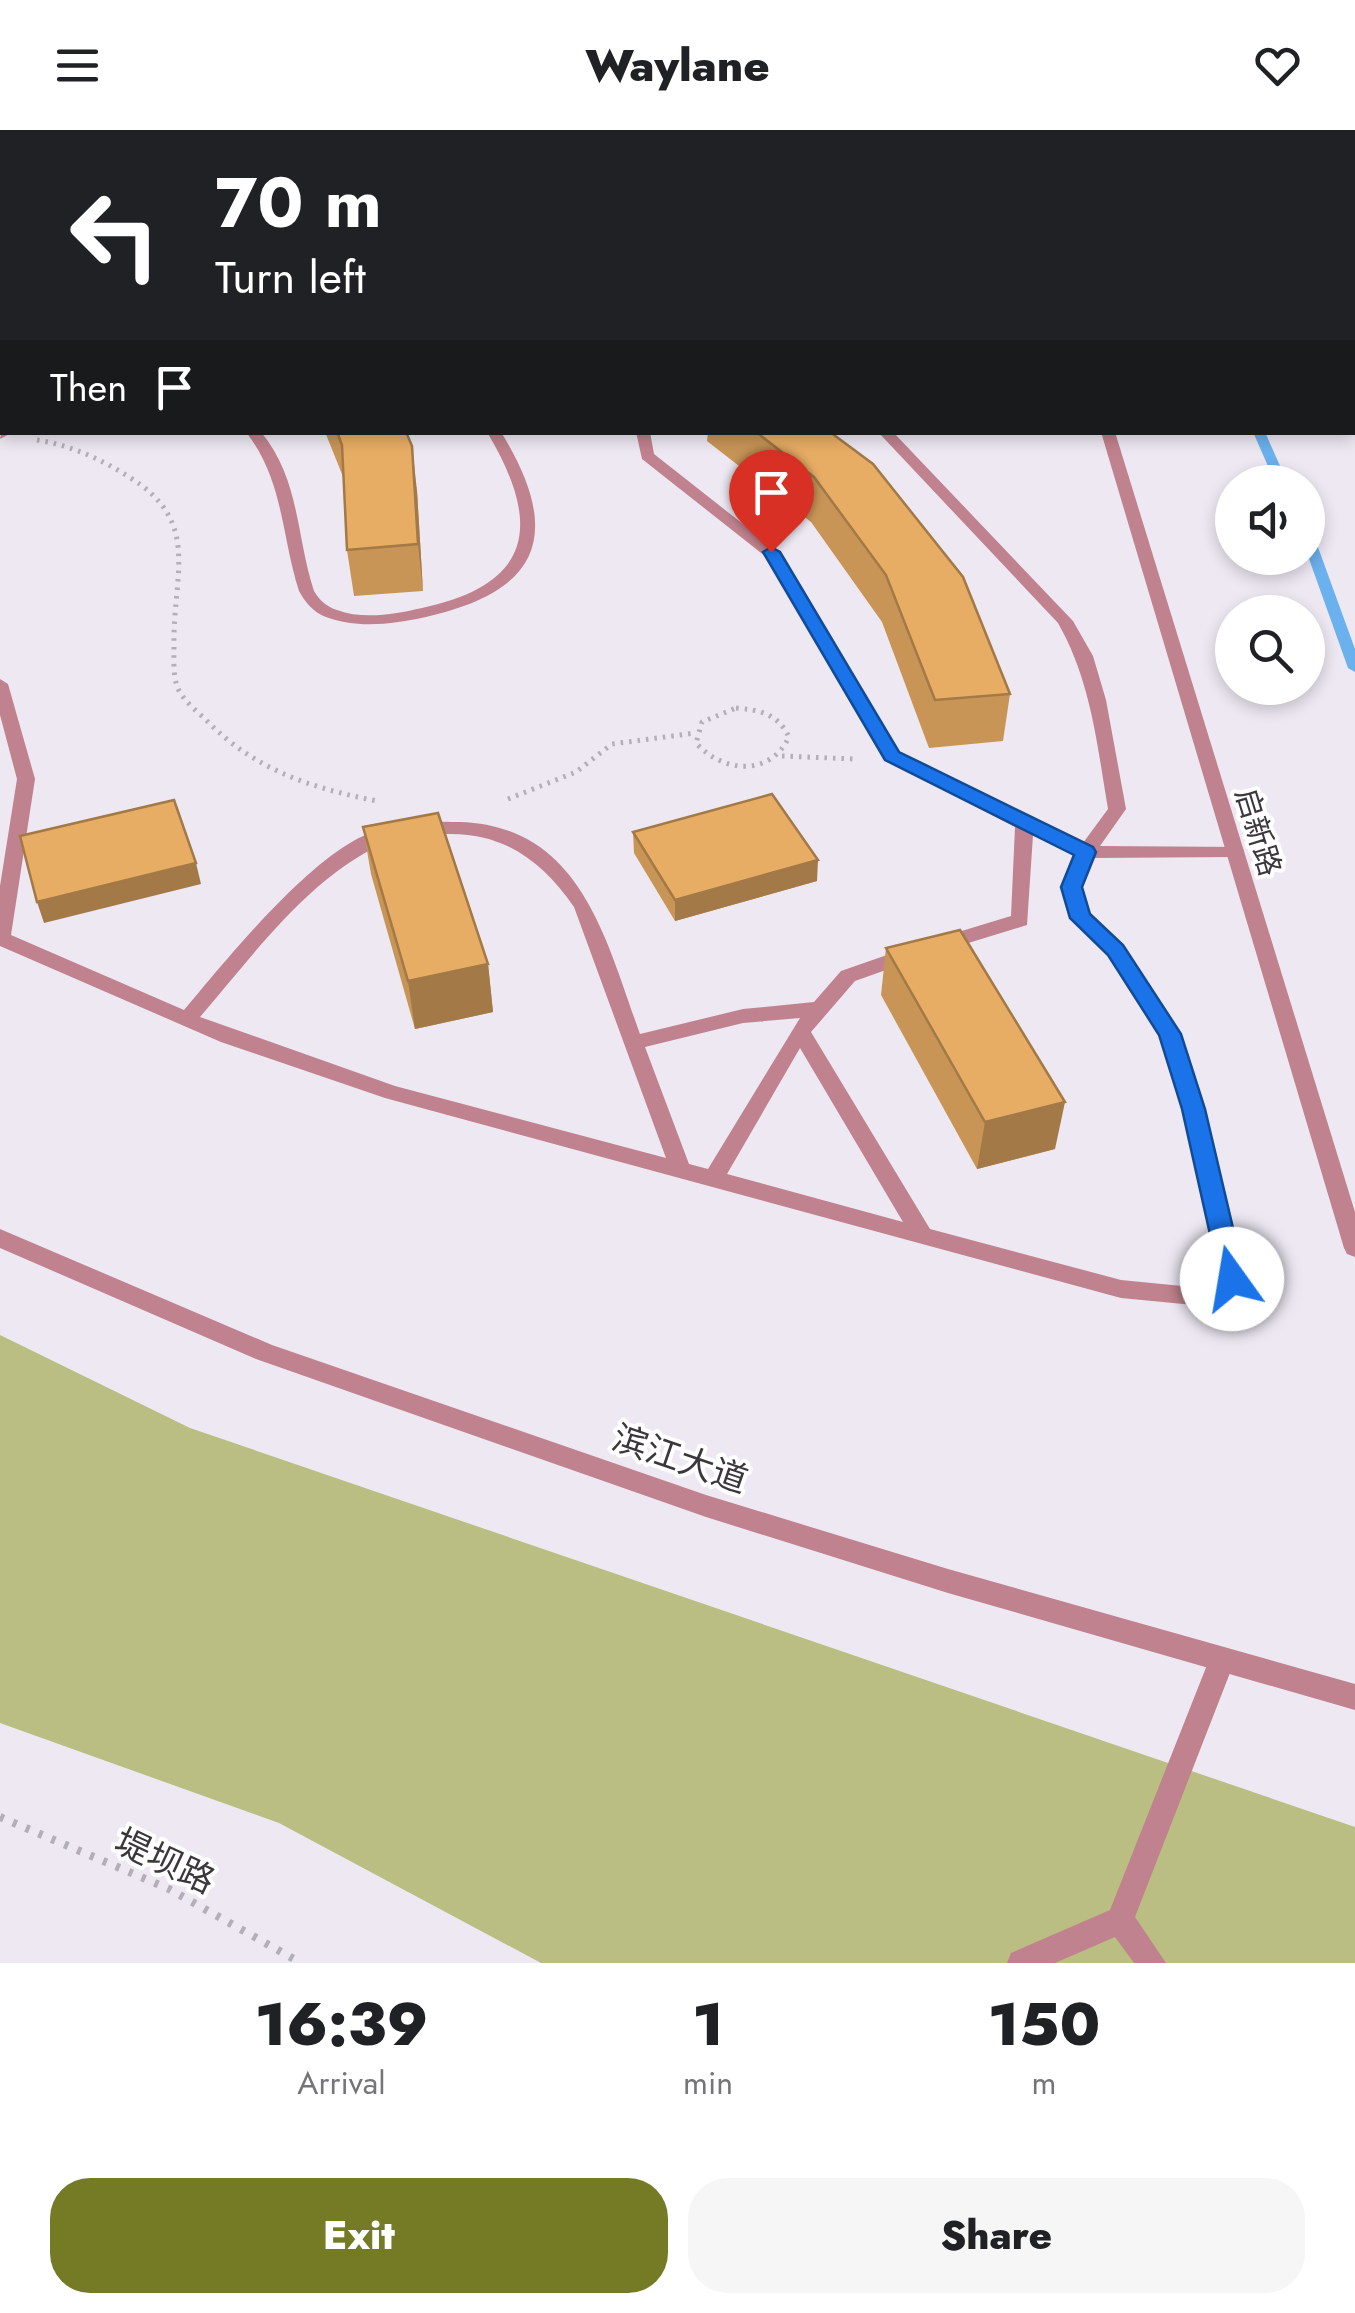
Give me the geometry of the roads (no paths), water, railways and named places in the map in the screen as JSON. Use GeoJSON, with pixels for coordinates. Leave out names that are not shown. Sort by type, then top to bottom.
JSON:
{"type":"FeatureCollection","features":[{"type":"Feature","properties":{"kind":"street"},"geometry":{"type":"LineString","coordinates":[[257,435],[272,452],[313,603],[332,613],[369,620],[422,614],[474,598],[507,578],[521,555],[528,531],[522,480],[496,435]]}},
{"type":"Feature","properties":{"kind":"street"},"geometry":{"type":"LineString","coordinates":[[642,435],[646,456],[771,552],[892,756],[1086,852],[1235,852]]}},
{"type":"Feature","properties":{"kind":"street"},"geometry":{"type":"LineString","coordinates":[[0,684],[26,779],[0,938],[228,1037],[392,1093],[1121,1289],[1194,1296],[1232,1279],[1194,1109],[1170,1034],[1116,950],[1080,918],[1072,887],[1086,852],[1117,809],[1098,700],[1085,656],[1064,621],[1032,583],[887,435]]}},
{"type":"Feature","properties":{"kind":"street","name":"启新路"},"geometry":{"type":"LineString","coordinates":[[1109,435],[1355,1248]]}},
{"type":"Feature","properties":{"kind":"street"},"geometry":{"type":"LineString","coordinates":[[713,1179],[800,1031],[848,976],[1020,920],[1024,824]]}},
{"type":"Feature","properties":{"kind":"street"},"geometry":{"type":"LineString","coordinates":[[187,1019],[301,892],[348,850],[386,835],[435,828],[490,829],[526,845],[563,874],[583,906],[680,1170]]}},
{"type":"Feature","properties":{"kind":"street"},"geometry":{"type":"LineString","coordinates":[[634,1043],[743,1016],[819,1009]]}},
{"type":"Feature","properties":{"kind":"street"},"geometry":{"type":"LineString","coordinates":[[800,1031],[923,1236]]}},
{"type":"Feature","properties":{"kind":"street","name":"滨江大道"},"geometry":{"type":"LineString","coordinates":[[0,1238],[264,1352],[670,1493],[948,1581],[1355,1697]]}},
{"type":"Feature","properties":{"kind":"street"},"geometry":{"type":"LineString","coordinates":[[1021,1963],[1120,1920],[1222,1660]]}},
{"type":"Feature","properties":{"kind":"street"},"geometry":{"type":"LineString","coordinates":[[1120,1920],[1152,1963]]}},
{"type":"Feature","properties":{"kind":"waterway"},"geometry":{"type":"LineString","coordinates":[[1260,435],[1274,465]]}},
{"type":"Feature","properties":{"kind":"waterway"},"geometry":{"type":"LineString","coordinates":[[1321,575],[1355,668]]}}]}
